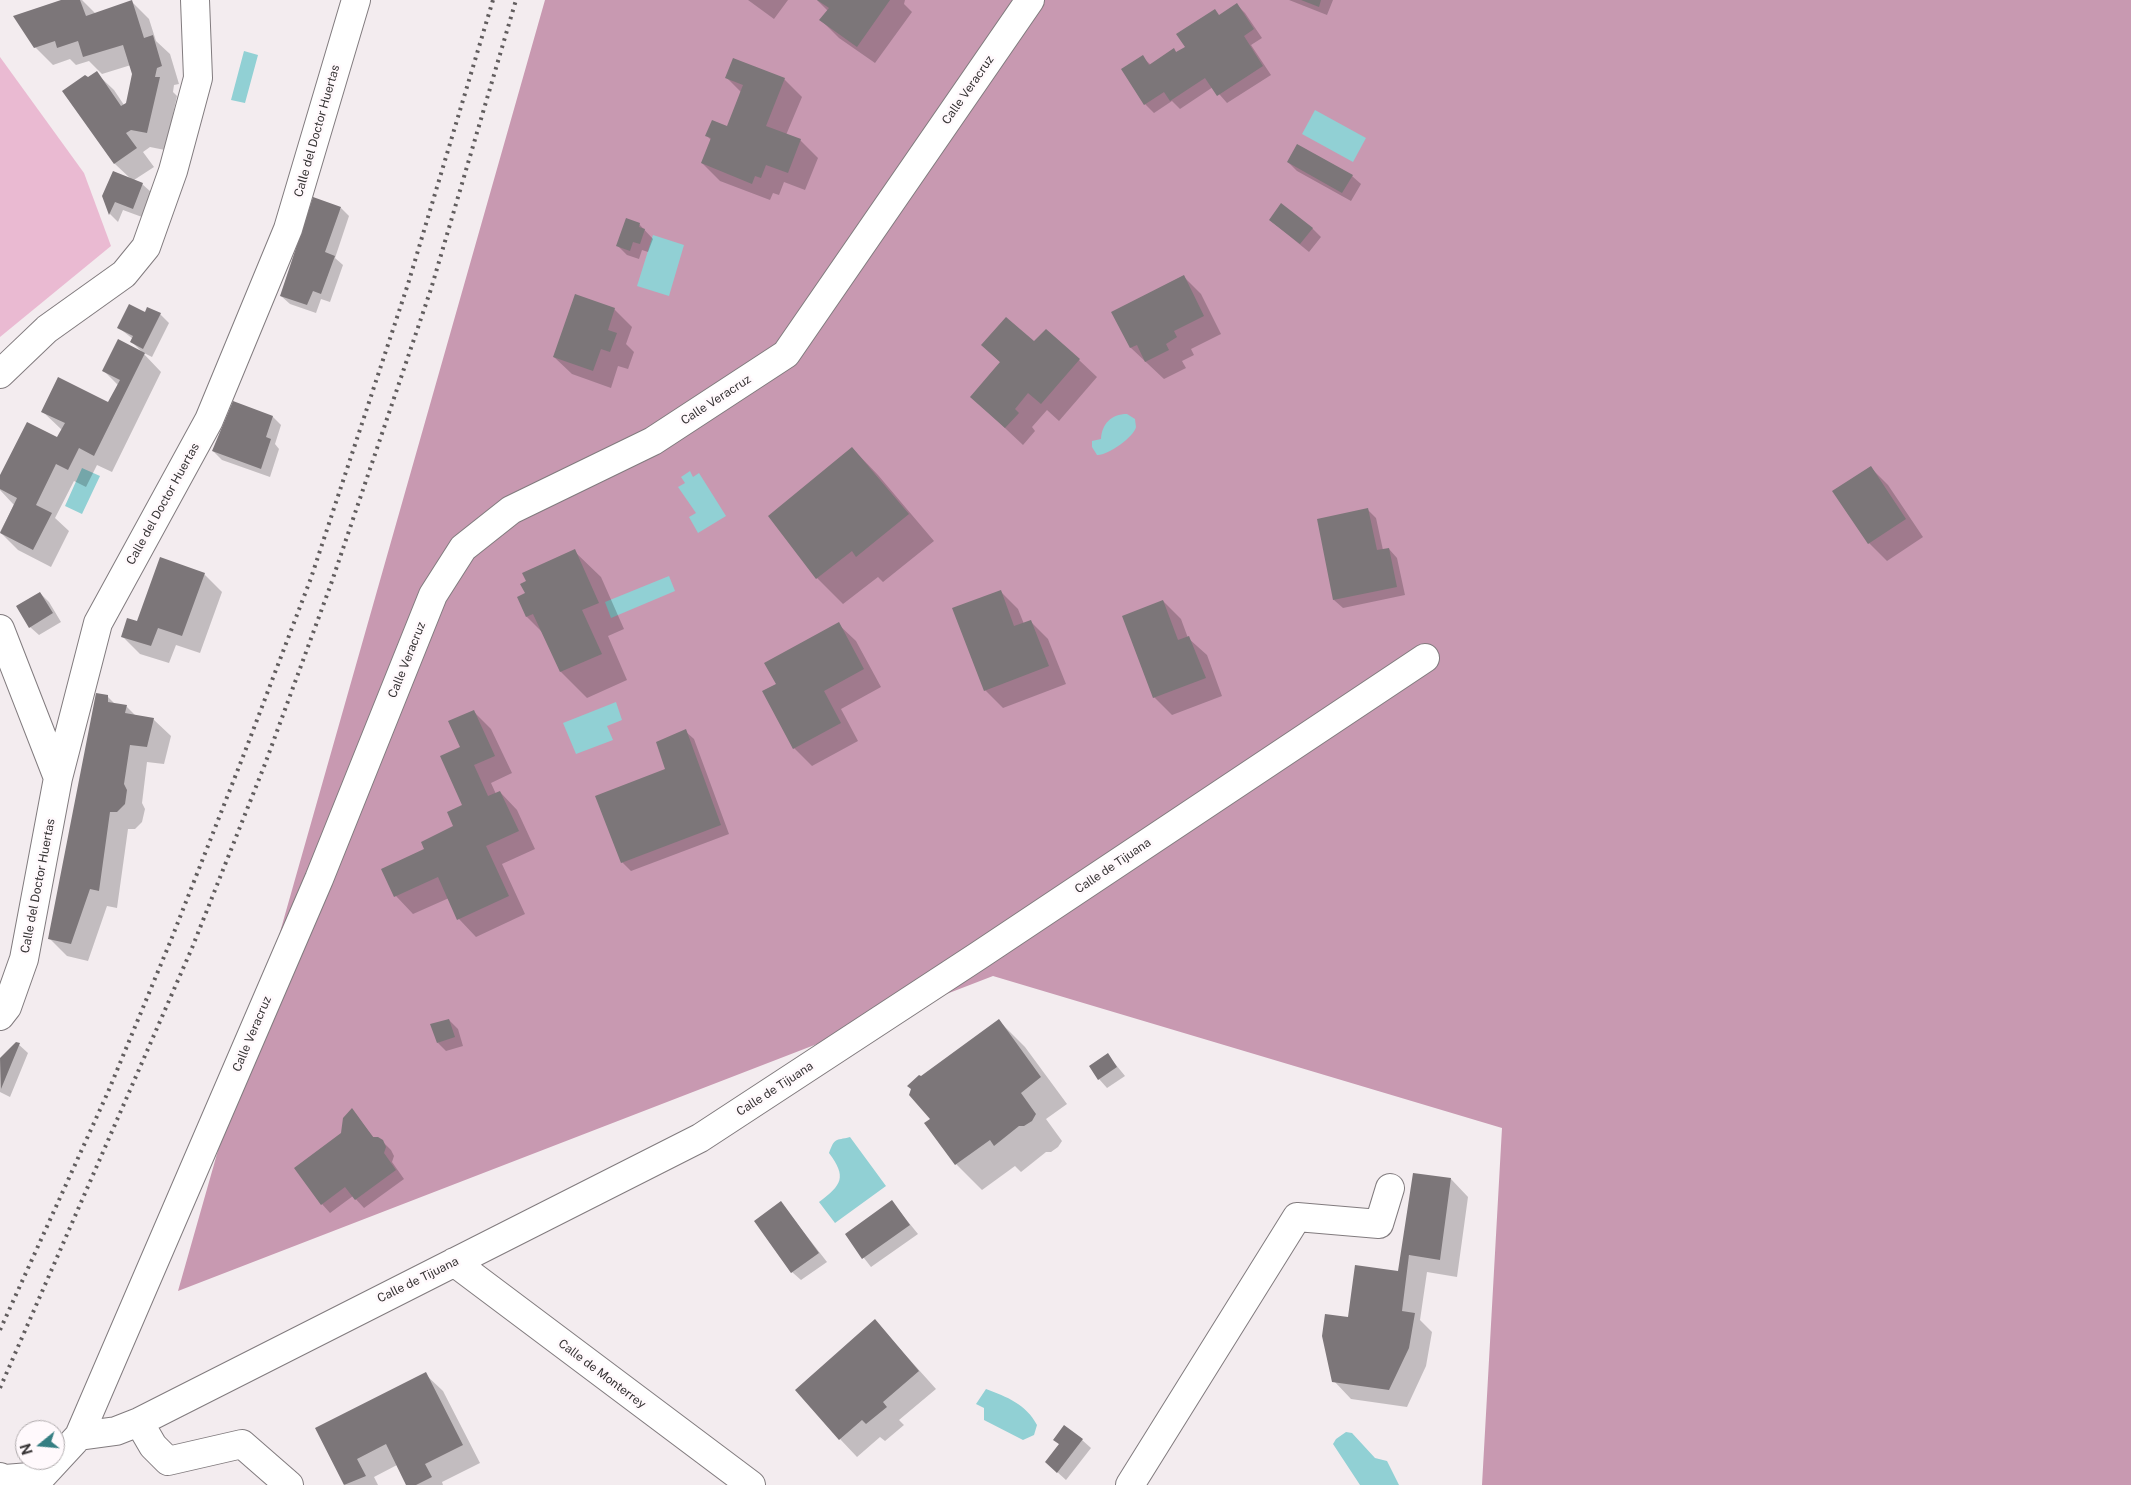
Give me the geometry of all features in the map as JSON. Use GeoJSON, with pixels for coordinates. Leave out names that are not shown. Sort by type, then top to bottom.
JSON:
{"type":"FeatureCollection","features":[{"type":"Feature","properties":{"kind":"street"},"geometry":{"type":"LineString","coordinates":[[0,374],[47,328],[124,274],[146,247],[173,171],[198,78],[195,0]]}},
{"type":"Feature","properties":{"kind":"street","name":"Calle del Doctor Huertas"},"geometry":{"type":"LineString","coordinates":[[0,1016],[8,1007],[24,958],[58,778],[98,623],[209,420],[288,229],[356,0]]}},
{"type":"Feature","properties":{"kind":"street","name":"Calle Veracruz"},"geometry":{"type":"LineString","coordinates":[[2,1478],[42,1476],[79,1436],[319,879],[433,595],[463,548],[512,510],[653,441],[786,354],[1030,0]]}},
{"type":"Feature","properties":{"kind":"street"},"geometry":{"type":"LineString","coordinates":[[0,629],[58,778]]}},
{"type":"Feature","properties":{"kind":"street","name":"Calle de Tijuana"},"geometry":{"type":"LineString","coordinates":[[79,1436],[116,1431],[139,1422],[700,1138],[978,956],[1425,658]]}},
{"type":"Feature","properties":{"kind":"street"},"geometry":{"type":"LineString","coordinates":[[1130,1485],[1297,1217],[1379,1224],[1390,1188]]}},
{"type":"Feature","properties":{"kind":"street","name":"Calle de Monterrey"},"geometry":{"type":"LineString","coordinates":[[454,1262],[751,1485]]}},
{"type":"Feature","properties":{"kind":"street"},"geometry":{"type":"LineString","coordinates":[[139,1422],[153,1446],[168,1462],[242,1444],[289,1485]]}},
{"type":"Feature","properties":{"kind":"shaded area"},"geometry":{"type":"Polygon","coordinates":[[[545,0],[2131,0],[2131,1485],[1482,1485],[1502,1128],[993,976],[178,1291],[545,0]]]}},
{"type":"Feature","properties":{"kind":"shaded area"},"geometry":{"type":"Polygon","coordinates":[[[0,57],[84,173],[111,246],[0,337],[0,57]]]}},
{"type":"Feature","properties":{"kind":"water"},"geometry":{"type":"Polygon","coordinates":[[[244,51],[258,55],[245,103],[231,100],[244,51]]]}},
{"type":"Feature","properties":{"kind":"water"},"geometry":{"type":"Polygon","coordinates":[[[1315,110],[1366,138],[1353,162],[1302,134],[1315,110]]]}},
{"type":"Feature","properties":{"kind":"water"},"geometry":{"type":"Polygon","coordinates":[[[653,235],[684,245],[669,296],[637,286],[653,235]]]}},
{"type":"Feature","properties":{"kind":"water"},"geometry":{"type":"Polygon","coordinates":[[[1121,414],[1127,414],[1135,419],[1136,427],[1134,431],[1125,441],[1113,449],[1097,455],[1092,447],[1092,441],[1101,439],[1103,429],[1108,421],[1121,414]]]}},
{"type":"Feature","properties":{"kind":"water"},"geometry":{"type":"Polygon","coordinates":[[[82,468],[100,476],[82,514],[65,506],[82,468]]]}},
{"type":"Feature","properties":{"kind":"water"},"geometry":{"type":"Polygon","coordinates":[[[690,471],[693,477],[699,473],[726,516],[698,533],[689,517],[696,513],[678,487],[685,483],[681,477],[690,471]]]}},
{"type":"Feature","properties":{"kind":"water"},"geometry":{"type":"Polygon","coordinates":[[[669,576],[675,591],[611,618],[605,602],[669,576]]]}},
{"type":"Feature","properties":{"kind":"water"},"geometry":{"type":"Polygon","coordinates":[[[616,702],[622,720],[607,726],[613,740],[576,754],[563,723],[616,702]]]}},
{"type":"Feature","properties":{"kind":"water"},"geometry":{"type":"Polygon","coordinates":[[[850,1137],[886,1186],[835,1223],[819,1202],[833,1191],[839,1180],[838,1168],[829,1153],[833,1144],[836,1140],[850,1137]]]}},
{"type":"Feature","properties":{"kind":"water"},"geometry":{"type":"Polygon","coordinates":[[[986,1389],[1022,1406],[1037,1425],[1034,1435],[1023,1440],[984,1420],[984,1408],[976,1404],[986,1389]]]}},
{"type":"Feature","properties":{"kind":"water"},"geometry":{"type":"Polygon","coordinates":[[[1346,1432],[1352,1433],[1375,1458],[1387,1461],[1399,1485],[1360,1485],[1333,1444],[1336,1439],[1346,1432]]]}},
{"type":"Feature","properties":{"kind":"building"},"geometry":{"type":"Polygon","coordinates":[[[61,0],[80,0],[86,16],[132,0],[144,38],[153,35],[162,66],[157,68],[155,77],[160,77],[147,133],[131,130],[126,133],[137,148],[114,164],[62,91],[85,75],[88,77],[97,71],[121,106],[126,103],[132,74],[123,45],[83,57],[78,41],[57,48],[55,41],[34,48],[13,16],[61,0]]]}},
{"type":"Feature","properties":{"kind":"building"},"geometry":{"type":"Polygon","coordinates":[[[817,0],[890,0],[857,47],[819,20],[829,8],[817,0]]]}},
{"type":"Feature","properties":{"kind":"building"},"geometry":{"type":"Polygon","coordinates":[[[1301,0],[1321,0],[1319,7],[1301,0]]]}},
{"type":"Feature","properties":{"kind":"building"},"geometry":{"type":"Polygon","coordinates":[[[1237,3],[1254,29],[1244,36],[1263,66],[1217,96],[1205,78],[1170,101],[1164,92],[1144,105],[1121,69],[1143,55],[1149,65],[1174,48],[1176,52],[1185,47],[1176,34],[1215,9],[1219,15],[1237,3]]]}},
{"type":"Feature","properties":{"kind":"building"},"geometry":{"type":"Polygon","coordinates":[[[733,58],[785,78],[766,126],[801,139],[788,173],[766,165],[761,178],[755,176],[752,184],[701,163],[711,138],[705,136],[712,120],[727,126],[743,85],[725,78],[733,58]]]}},
{"type":"Feature","properties":{"kind":"building"},"geometry":{"type":"Polygon","coordinates":[[[1297,144],[1353,175],[1342,193],[1287,162],[1297,144]]]}},
{"type":"Feature","properties":{"kind":"building"},"geometry":{"type":"Polygon","coordinates":[[[113,171],[143,183],[133,209],[115,202],[109,215],[102,196],[113,171]]]}},
{"type":"Feature","properties":{"kind":"building"},"geometry":{"type":"Polygon","coordinates":[[[313,197],[341,207],[325,252],[335,256],[321,294],[313,291],[307,305],[280,296],[313,197]]]}},
{"type":"Feature","properties":{"kind":"building"},"geometry":{"type":"Polygon","coordinates":[[[1281,203],[1313,228],[1300,244],[1269,220],[1281,203]]]}},
{"type":"Feature","properties":{"kind":"building"},"geometry":{"type":"Polygon","coordinates":[[[626,218],[640,223],[639,227],[645,229],[640,244],[633,242],[630,251],[616,246],[626,218]]]}},
{"type":"Feature","properties":{"kind":"building"},"geometry":{"type":"Polygon","coordinates":[[[1184,275],[1204,316],[1174,331],[1177,337],[1166,344],[1169,350],[1145,362],[1137,345],[1130,348],[1111,312],[1184,275]]]}},
{"type":"Feature","properties":{"kind":"building"},"geometry":{"type":"Polygon","coordinates":[[[575,294],[615,308],[608,330],[617,333],[610,352],[601,349],[593,371],[553,357],[575,294]]]}},
{"type":"Feature","properties":{"kind":"building"},"geometry":{"type":"Polygon","coordinates":[[[129,304],[145,312],[147,307],[161,313],[143,349],[130,342],[133,336],[117,328],[129,304]]]}},
{"type":"Feature","properties":{"kind":"building"},"geometry":{"type":"Polygon","coordinates":[[[1006,317],[1034,341],[1046,329],[1080,359],[1041,404],[1028,393],[1015,409],[1019,413],[1005,428],[970,397],[1000,362],[981,345],[1006,317]]]}},
{"type":"Feature","properties":{"kind":"building"},"geometry":{"type":"Polygon","coordinates":[[[118,339],[145,353],[94,456],[79,448],[68,470],[56,464],[36,505],[52,513],[33,550],[0,533],[17,498],[0,489],[0,475],[27,422],[57,437],[65,423],[41,412],[58,377],[108,402],[120,380],[102,371],[118,339]]]}},
{"type":"Feature","properties":{"kind":"building"},"geometry":{"type":"Polygon","coordinates":[[[233,401],[273,416],[266,437],[271,439],[261,469],[212,451],[233,401]]]}},
{"type":"Feature","properties":{"kind":"building"},"geometry":{"type":"Polygon","coordinates":[[[852,447],[909,514],[856,557],[852,551],[816,579],[768,516],[852,447]]]}},
{"type":"Feature","properties":{"kind":"building"},"geometry":{"type":"Polygon","coordinates":[[[1871,466],[1906,519],[1868,544],[1832,491],[1871,466]]]}},
{"type":"Feature","properties":{"kind":"building"},"geometry":{"type":"Polygon","coordinates":[[[1368,508],[1377,550],[1389,548],[1397,587],[1333,600],[1317,519],[1368,508]]]}},
{"type":"Feature","properties":{"kind":"building"},"geometry":{"type":"Polygon","coordinates":[[[575,549],[599,603],[582,610],[602,654],[560,672],[533,614],[526,617],[517,597],[525,593],[520,584],[526,581],[522,573],[575,549]]]}},
{"type":"Feature","properties":{"kind":"building"},"geometry":{"type":"Polygon","coordinates":[[[160,557],[205,573],[182,636],[158,628],[151,646],[121,637],[127,618],[137,621],[160,557]]]}},
{"type":"Feature","properties":{"kind":"building"},"geometry":{"type":"Polygon","coordinates":[[[1001,590],[1014,626],[1031,620],[1049,666],[984,691],[952,608],[1001,590]]]}},
{"type":"Feature","properties":{"kind":"building"},"geometry":{"type":"Polygon","coordinates":[[[40,592],[53,613],[29,628],[16,606],[40,592]]]}},
{"type":"Feature","properties":{"kind":"building"},"geometry":{"type":"Polygon","coordinates":[[[1163,600],[1178,640],[1189,636],[1206,678],[1153,698],[1122,616],[1163,600]]]}},
{"type":"Feature","properties":{"kind":"building"},"geometry":{"type":"Polygon","coordinates":[[[839,622],[864,669],[824,691],[841,723],[793,749],[762,691],[776,684],[764,663],[839,622]]]}},
{"type":"Feature","properties":{"kind":"building"},"geometry":{"type":"Polygon","coordinates":[[[96,693],[108,695],[108,702],[127,705],[125,713],[154,718],[147,747],[130,745],[124,784],[127,790],[125,804],[117,812],[110,812],[99,891],[90,889],[71,944],[48,939],[96,693]]]}},
{"type":"Feature","properties":{"kind":"building"},"geometry":{"type":"Polygon","coordinates":[[[474,710],[495,756],[474,765],[488,796],[500,791],[519,831],[486,846],[509,896],[457,920],[438,877],[394,897],[381,869],[424,849],[421,842],[453,826],[447,812],[462,805],[440,756],[460,747],[448,721],[474,710]]]}},
{"type":"Feature","properties":{"kind":"building"},"geometry":{"type":"Polygon","coordinates":[[[686,729],[721,825],[621,863],[595,796],[665,769],[656,742],[686,729]]]}},
{"type":"Feature","properties":{"kind":"building"},"geometry":{"type":"Polygon","coordinates":[[[449,1019],[455,1037],[437,1043],[430,1024],[449,1019]]]}},
{"type":"Feature","properties":{"kind":"building"},"geometry":{"type":"Polygon","coordinates":[[[999,1019],[1041,1077],[1021,1093],[1036,1114],[1032,1121],[1024,1126],[1019,1126],[994,1146],[990,1140],[955,1165],[924,1123],[930,1119],[909,1095],[911,1089],[907,1086],[919,1075],[921,1076],[999,1019]]]}},
{"type":"Feature","properties":{"kind":"building"},"geometry":{"type":"Polygon","coordinates":[[[16,1042],[20,1043],[1,1089],[0,1058],[16,1042]]]}},
{"type":"Feature","properties":{"kind":"building"},"geometry":{"type":"Polygon","coordinates":[[[1108,1053],[1117,1067],[1098,1080],[1089,1066],[1108,1053]]]}},
{"type":"Feature","properties":{"kind":"building"},"geometry":{"type":"Polygon","coordinates":[[[352,1108],[373,1137],[383,1140],[386,1147],[384,1153],[396,1170],[355,1200],[345,1187],[321,1205],[294,1168],[341,1133],[343,1118],[352,1108]]]}},
{"type":"Feature","properties":{"kind":"building"},"geometry":{"type":"Polygon","coordinates":[[[1413,1173],[1451,1178],[1440,1260],[1409,1255],[1402,1311],[1415,1313],[1409,1348],[1389,1390],[1332,1382],[1322,1336],[1325,1314],[1348,1317],[1355,1265],[1398,1271],[1413,1173]]]}},
{"type":"Feature","properties":{"kind":"building"},"geometry":{"type":"Polygon","coordinates":[[[892,1200],[910,1225],[862,1259],[845,1234],[892,1200]]]}},
{"type":"Feature","properties":{"kind":"building"},"geometry":{"type":"Polygon","coordinates":[[[781,1201],[819,1253],[791,1273],[754,1221],[781,1201]]]}},
{"type":"Feature","properties":{"kind":"building"},"geometry":{"type":"Polygon","coordinates":[[[875,1319],[919,1371],[883,1402],[887,1407],[866,1424],[862,1420],[839,1440],[795,1390],[875,1319]]]}},
{"type":"Feature","properties":{"kind":"building"},"geometry":{"type":"Polygon","coordinates":[[[426,1372],[463,1445],[425,1464],[432,1477],[416,1485],[406,1485],[386,1444],[357,1459],[366,1476],[344,1485],[315,1428],[426,1372]]]}},
{"type":"Feature","properties":{"kind":"building"},"geometry":{"type":"Polygon","coordinates":[[[1064,1425],[1083,1439],[1057,1473],[1045,1462],[1059,1444],[1053,1440],[1064,1425]]]}},
{"type":"Feature","properties":{"kind":"railway"},"geometry":{"type":"LineString","coordinates":[[0,1330],[108,1092],[171,940],[311,578],[408,284],[493,0]]}},
{"type":"Feature","properties":{"kind":"railway"},"geometry":{"type":"LineString","coordinates":[[0,1388],[192,948],[265,764],[331,584],[431,289],[516,0]]}}]}
